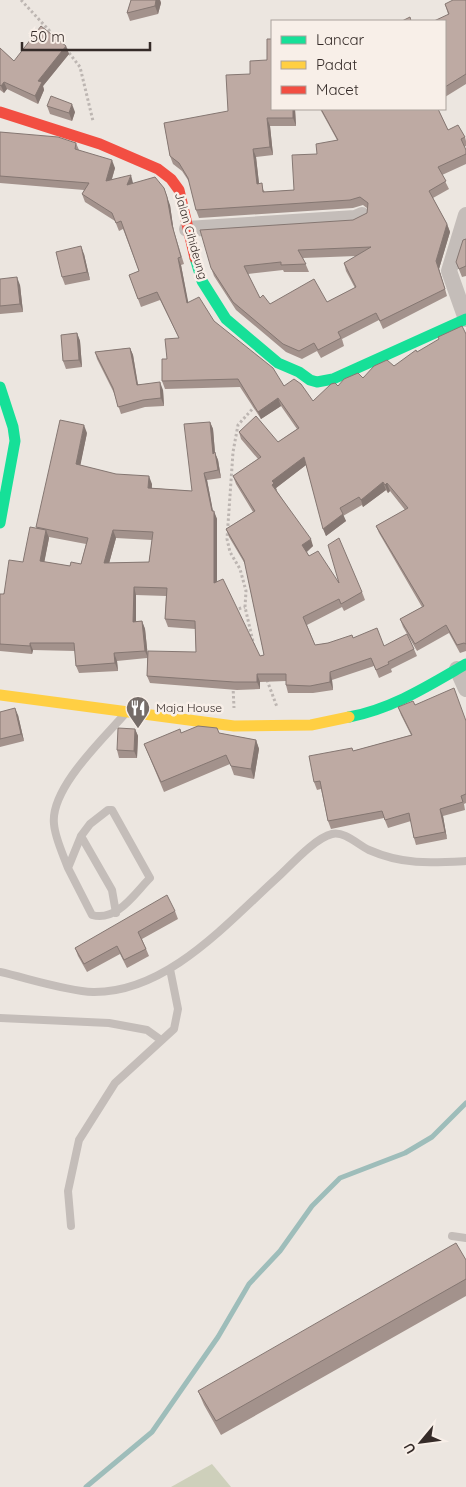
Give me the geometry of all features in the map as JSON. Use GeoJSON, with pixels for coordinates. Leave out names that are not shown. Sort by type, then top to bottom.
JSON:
{"type":"FeatureCollection","features":[{"type":"Feature","properties":{"kind":"street","name":"Jalan Cihideung"},"geometry":{"type":"LineString","coordinates":[[0,112],[100,144],[158,169],[171,179],[179,190],[183,202],[187,229],[202,281],[226,319],[278,363],[299,372],[310,380],[317,382],[333,379],[466,319]]}},
{"type":"Feature","properties":{"kind":"street"},"geometry":{"type":"LineString","coordinates":[[187,229],[302,223],[362,215]]}},
{"type":"Feature","properties":{"kind":"street"},"geometry":{"type":"LineString","coordinates":[[466,215],[450,272],[466,319]]}},
{"type":"Feature","properties":{"kind":"street"},"geometry":{"type":"LineString","coordinates":[[0,387],[13,428],[15,441],[0,523]]}},
{"type":"Feature","properties":{"kind":"street"},"geometry":{"type":"LineString","coordinates":[[0,694],[234,726],[311,725],[371,713],[409,697],[462,667],[466,689]]}},
{"type":"Feature","properties":{"kind":"lane"},"geometry":{"type":"LineString","coordinates":[[68,868],[82,836],[96,819],[108,810],[112,810],[150,878],[116,912],[100,917],[92,915],[68,868],[54,825],[56,808],[69,781],[80,764],[128,712]]}},
{"type":"Feature","properties":{"kind":"lane"},"geometry":{"type":"LineString","coordinates":[[0,972],[91,992],[124,989],[138,985],[170,969],[224,927],[311,847],[331,834],[341,834],[370,850],[418,864],[466,861]]}},
{"type":"Feature","properties":{"kind":"lane"},"geometry":{"type":"LineString","coordinates":[[82,836],[112,890],[116,912]]}},
{"type":"Feature","properties":{"kind":"lane"},"geometry":{"type":"LineString","coordinates":[[71,1226],[68,1191],[79,1140],[115,1083],[174,1029],[178,1010],[170,969]]}},
{"type":"Feature","properties":{"kind":"lane"},"geometry":{"type":"LineString","coordinates":[[0,1018],[109,1023],[147,1030],[161,1040]]}},
{"type":"Feature","properties":{"kind":"lane"},"geometry":{"type":"LineString","coordinates":[[452,1236],[466,1238]]}},
{"type":"Feature","properties":{"kind":"path"},"geometry":{"type":"LineString","coordinates":[[22,0],[77,62],[100,144]]}},
{"type":"Feature","properties":{"kind":"path"},"geometry":{"type":"LineString","coordinates":[[257,654],[245,608],[246,591],[240,569],[228,544],[228,514],[233,471],[233,452],[238,425],[259,403]]}},
{"type":"Feature","properties":{"kind":"path"},"geometry":{"type":"LineString","coordinates":[[226,611],[245,608]]}},
{"type":"Feature","properties":{"kind":"path"},"geometry":{"type":"LineString","coordinates":[[266,677],[276,705],[279,725]]}},
{"type":"Feature","properties":{"kind":"path"},"geometry":{"type":"LineString","coordinates":[[233,683],[234,726]]}},
{"type":"Feature","properties":{"kind":"green space"},"geometry":{"type":"Polygon","coordinates":[[[212,1464],[231,1487],[171,1487],[212,1464]]]}},
{"type":"Feature","properties":{"kind":"building"},"geometry":{"type":"Polygon","coordinates":[[[131,0],[156,0],[155,6],[127,13],[131,0]]]}},
{"type":"Feature","properties":{"kind":"building"},"geometry":{"type":"Polygon","coordinates":[[[453,0],[466,0],[466,74],[446,86],[446,20],[436,20],[449,14],[445,4],[453,0]]]}},
{"type":"Feature","properties":{"kind":"building"},"geometry":{"type":"Polygon","coordinates":[[[41,26],[66,46],[38,81],[42,82],[35,96],[4,82],[1,86],[0,48],[14,61],[41,26]]]}},
{"type":"Feature","properties":{"kind":"building"},"geometry":{"type":"Polygon","coordinates":[[[267,39],[271,39],[271,110],[293,110],[293,118],[267,118],[270,147],[253,149],[257,184],[262,183],[263,192],[294,190],[292,155],[317,154],[316,144],[338,140],[322,110],[438,110],[448,130],[458,125],[465,137],[461,139],[466,154],[438,167],[446,181],[429,191],[447,224],[436,261],[445,289],[380,321],[376,313],[338,332],[341,338],[318,350],[314,343],[299,351],[283,344],[233,302],[211,268],[200,230],[353,220],[367,213],[368,203],[360,197],[350,200],[196,210],[188,178],[179,163],[170,156],[164,123],[228,111],[226,75],[250,74],[250,61],[267,60],[267,39]],[[371,247],[298,250],[306,264],[281,265],[281,262],[244,266],[260,298],[263,295],[270,304],[314,279],[327,302],[356,287],[344,263],[371,247]]]}},
{"type":"Feature","properties":{"kind":"building"},"geometry":{"type":"Polygon","coordinates":[[[51,96],[72,104],[69,113],[47,106],[51,96]]]}},
{"type":"Feature","properties":{"kind":"building"},"geometry":{"type":"Polygon","coordinates":[[[0,132],[58,137],[76,143],[75,149],[112,160],[106,181],[131,175],[127,185],[155,177],[164,188],[167,197],[181,257],[178,258],[187,303],[199,297],[214,321],[273,368],[284,386],[294,379],[301,384],[313,401],[331,384],[335,383],[338,386],[344,379],[358,373],[363,378],[374,366],[387,360],[394,366],[416,350],[417,352],[439,339],[438,337],[462,326],[466,334],[466,644],[457,645],[446,625],[415,644],[400,619],[424,606],[376,526],[408,508],[387,483],[385,485],[383,482],[361,500],[359,497],[340,508],[343,514],[323,529],[304,457],[272,481],[274,483],[272,485],[311,539],[302,545],[309,556],[318,551],[339,583],[328,545],[339,538],[362,592],[341,604],[339,599],[303,617],[315,645],[352,635],[353,638],[377,628],[384,646],[407,634],[414,649],[376,670],[371,658],[330,672],[330,682],[310,686],[286,685],[286,674],[257,674],[257,682],[147,676],[148,651],[196,652],[195,621],[165,619],[167,588],[134,587],[133,622],[142,621],[145,651],[114,653],[115,663],[76,666],[74,643],[30,643],[30,646],[0,644],[0,594],[4,594],[9,560],[23,562],[30,527],[46,530],[40,561],[70,566],[71,562],[81,564],[88,538],[36,527],[60,420],[84,425],[76,464],[116,474],[149,476],[148,488],[192,491],[184,424],[210,422],[213,454],[215,452],[218,470],[204,473],[212,511],[214,511],[214,583],[223,579],[260,656],[264,655],[244,560],[226,529],[255,511],[233,476],[261,457],[239,432],[256,416],[278,442],[299,428],[278,398],[258,412],[238,379],[162,381],[162,359],[167,359],[165,339],[179,338],[157,292],[138,299],[129,275],[139,271],[121,221],[116,223],[112,213],[82,194],[89,183],[0,176],[0,132]],[[113,530],[104,563],[149,562],[153,532],[113,530]]]}},
{"type":"Feature","properties":{"kind":"building"},"geometry":{"type":"Polygon","coordinates":[[[466,239],[466,266],[459,269],[456,262],[463,240],[466,239]]]}},
{"type":"Feature","properties":{"kind":"building"},"geometry":{"type":"Polygon","coordinates":[[[81,246],[87,272],[62,277],[56,252],[81,246]]]}},
{"type":"Feature","properties":{"kind":"building"},"geometry":{"type":"Polygon","coordinates":[[[17,277],[20,304],[0,306],[0,279],[17,277]]]}},
{"type":"Feature","properties":{"kind":"building"},"geometry":{"type":"Polygon","coordinates":[[[77,333],[79,360],[63,361],[61,335],[77,333]]]}},
{"type":"Feature","properties":{"kind":"building"},"geometry":{"type":"Polygon","coordinates":[[[130,348],[137,385],[160,382],[161,398],[143,400],[118,407],[113,388],[95,352],[130,348]]]}},
{"type":"Feature","properties":{"kind":"building"},"geometry":{"type":"Polygon","coordinates":[[[454,688],[466,721],[466,794],[461,796],[463,802],[440,809],[445,832],[414,838],[409,813],[385,820],[382,811],[328,821],[320,781],[314,782],[309,756],[352,748],[353,751],[412,735],[398,707],[413,701],[415,705],[454,688]]]}},
{"type":"Feature","properties":{"kind":"building"},"geometry":{"type":"Polygon","coordinates":[[[15,708],[21,734],[0,739],[0,712],[15,708]]]}},
{"type":"Feature","properties":{"kind":"building"},"geometry":{"type":"Polygon","coordinates":[[[198,726],[217,728],[219,733],[256,740],[251,769],[231,766],[226,755],[161,782],[144,744],[180,729],[181,733],[198,726]]]}},
{"type":"Feature","properties":{"kind":"building"},"geometry":{"type":"Polygon","coordinates":[[[118,728],[135,729],[134,751],[117,750],[118,728]]]}},
{"type":"Feature","properties":{"kind":"building"},"geometry":{"type":"Polygon","coordinates":[[[167,895],[175,911],[138,932],[146,949],[124,960],[117,946],[84,964],[75,948],[167,895]]]}},
{"type":"Feature","properties":{"kind":"building"},"geometry":{"type":"Polygon","coordinates":[[[456,1243],[466,1260],[466,1279],[216,1421],[198,1391],[456,1243]]]}},
{"type":"Feature","properties":{"kind":"waterway"},"geometry":{"type":"LineString","coordinates":[[86,1487],[152,1432],[218,1337],[249,1284],[280,1251],[312,1206],[340,1178],[405,1153],[432,1137],[466,1103]]}},
{"type":"Feature","properties":{"kind":"traffic: fast"},"geometry":{"type":"LineString","coordinates":[[195,258],[202,281],[226,319],[278,363],[317,382],[333,379],[466,319]]}},
{"type":"Feature","properties":{"kind":"traffic: fast"},"geometry":{"type":"LineString","coordinates":[[0,387],[13,427],[15,441],[0,523]]}},
{"type":"Feature","properties":{"kind":"traffic: fast"},"geometry":{"type":"LineString","coordinates":[[349,717],[395,703],[466,664]]}},
{"type":"Feature","properties":{"kind":"traffic: slow"},"geometry":{"type":"LineString","coordinates":[[0,695],[234,726],[311,725],[349,717]]}},
{"type":"Feature","properties":{"kind":"traffic: jam"},"geometry":{"type":"LineString","coordinates":[[0,112],[100,144],[158,169],[171,179],[179,190],[195,258]]}},
{"type":"Feature","properties":{"kind":"place","name":"Maja House"},"geometry":{"type":"Point","coordinates":[138,729]}}]}
